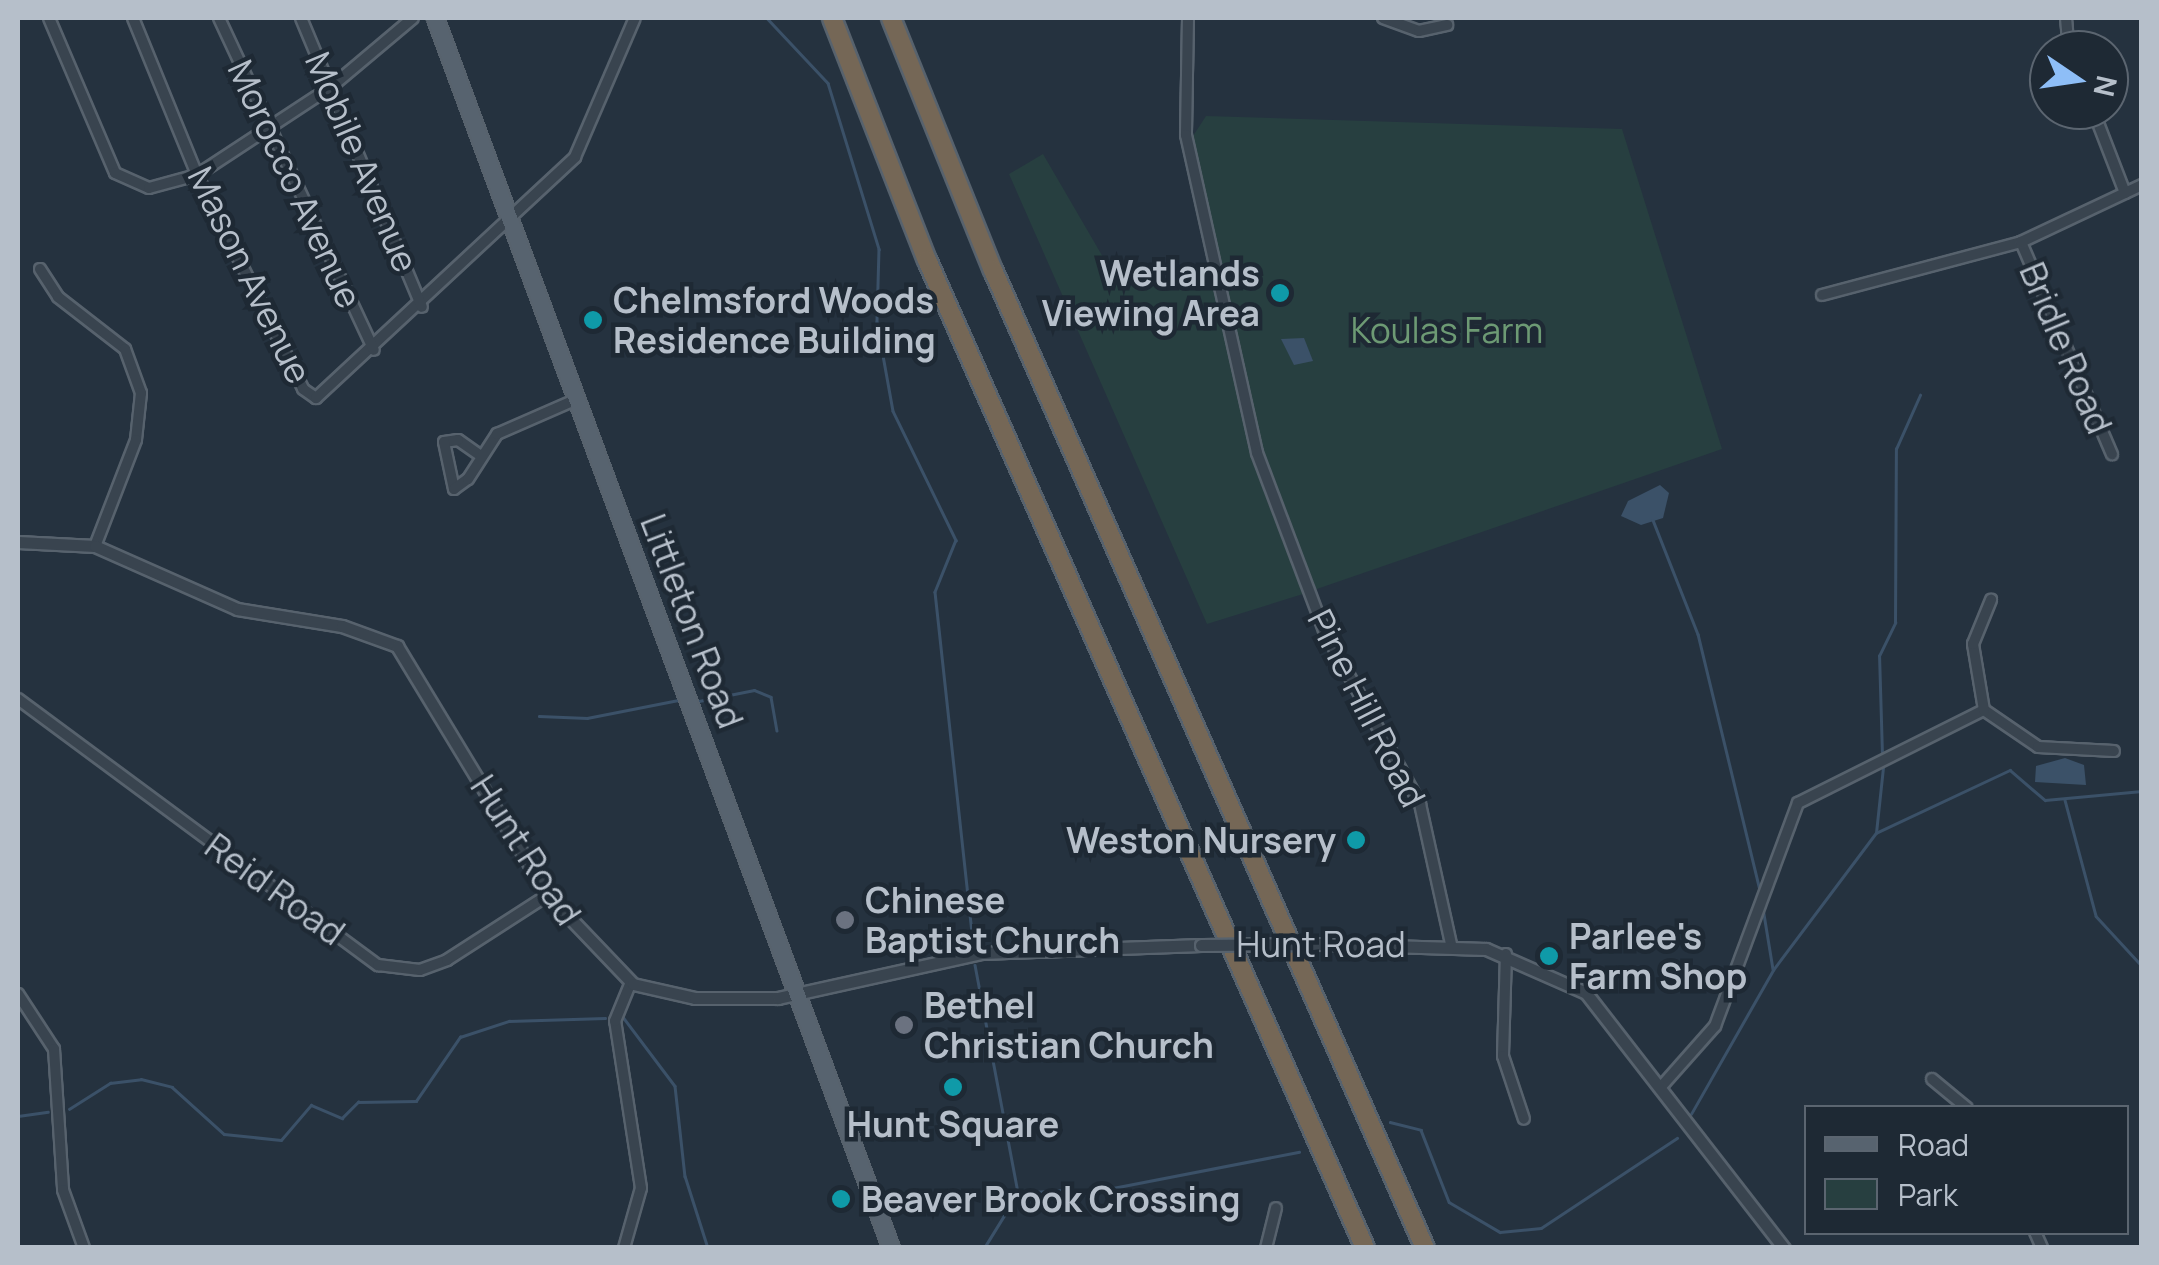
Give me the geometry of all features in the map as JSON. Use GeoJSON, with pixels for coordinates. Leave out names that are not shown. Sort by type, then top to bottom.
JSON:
{"type":"FeatureCollection","features":[{"type":"Feature","properties":{"kind":"highway"},"geometry":{"type":"LineString","coordinates":[[832,18],[927,260],[1365,1248]]}},
{"type":"Feature","properties":{"kind":"highway"},"geometry":{"type":"LineString","coordinates":[[891,18],[992,270],[1425,1248]]}},
{"type":"Feature","properties":{"kind":"main road","name":"Littleton Road"},"geometry":{"type":"LineString","coordinates":[[435,18],[575,400],[804,996],[890,1248]]}},
{"type":"Feature","properties":{"kind":"street"},"geometry":{"type":"LineString","coordinates":[[49,18],[115,172],[140,188],[196,176],[330,87],[413,18]]}},
{"type":"Feature","properties":{"kind":"street","name":"Mason Avenue"},"geometry":{"type":"LineString","coordinates":[[134,18],[196,176],[309,396],[374,350],[422,307],[575,157],[636,18]]}},
{"type":"Feature","properties":{"kind":"street","name":"Morocco Avenue"},"geometry":{"type":"LineString","coordinates":[[219,18],[266,130],[374,350]]}},
{"type":"Feature","properties":{"kind":"street","name":"Mobile Avenue"},"geometry":{"type":"LineString","coordinates":[[302,18],[422,307]]}},
{"type":"Feature","properties":{"kind":"street","name":"Pine Hill Road"},"geometry":{"type":"LineString","coordinates":[[1188,18],[1186,134],[1262,468],[1328,638],[1420,804],[1451,944]]}},
{"type":"Feature","properties":{"kind":"street"},"geometry":{"type":"LineString","coordinates":[[1383,18],[1419,30],[1446,25]]}},
{"type":"Feature","properties":{"kind":"street"},"geometry":{"type":"LineString","coordinates":[[2101,130],[2125,193]]}},
{"type":"Feature","properties":{"kind":"street"},"geometry":{"type":"LineString","coordinates":[[1822,295],[2021,242],[2142,185]]}},
{"type":"Feature","properties":{"kind":"street","name":"Bridle Road"},"geometry":{"type":"LineString","coordinates":[[2021,242],[2112,454]]}},
{"type":"Feature","properties":{"kind":"street"},"geometry":{"type":"LineString","coordinates":[[40,268],[58,298],[126,349],[141,393],[136,440],[95,546]]}},
{"type":"Feature","properties":{"kind":"street"},"geometry":{"type":"LineString","coordinates":[[481,456],[458,440],[444,442],[454,489],[468,479],[497,434],[575,400]]}},
{"type":"Feature","properties":{"kind":"street","name":"Hunt Road"},"geometry":{"type":"LineString","coordinates":[[18,542],[95,546],[237,609],[342,626],[397,646],[548,895],[630,982],[695,998],[804,996],[981,953],[1201,945],[1451,944]]}},
{"type":"Feature","properties":{"kind":"street"},"geometry":{"type":"LineString","coordinates":[[1991,600],[1972,644],[1984,710],[2038,746],[2114,751]]}},
{"type":"Feature","properties":{"kind":"street","name":"Reid Road"},"geometry":{"type":"LineString","coordinates":[[18,699],[378,964],[420,970],[447,960],[548,895]]}},
{"type":"Feature","properties":{"kind":"street"},"geometry":{"type":"LineString","coordinates":[[1660,1088],[1715,1026],[1798,803],[1984,710]]}},
{"type":"Feature","properties":{"kind":"street"},"geometry":{"type":"LineString","coordinates":[[1451,944],[1506,954],[1603,1006],[1660,1088],[1784,1248]]}},
{"type":"Feature","properties":{"kind":"street"},"geometry":{"type":"LineString","coordinates":[[1506,954],[1503,1056],[1524,1120]]}},
{"type":"Feature","properties":{"kind":"street"},"geometry":{"type":"LineString","coordinates":[[624,1248],[641,1188],[615,1021],[630,982]]}},
{"type":"Feature","properties":{"kind":"street"},"geometry":{"type":"LineString","coordinates":[[18,994],[54,1049],[63,1190],[84,1248]]}},
{"type":"Feature","properties":{"kind":"street"},"geometry":{"type":"LineString","coordinates":[[1932,1079],[1962,1105]]}},
{"type":"Feature","properties":{"kind":"street"},"geometry":{"type":"LineString","coordinates":[[1266,1248],[1276,1208]]}},
{"type":"Feature","properties":{"kind":"green space","name":"Koulas Farm"},"geometry":{"type":"Polygon","coordinates":[[[1206,116],[1622,129],[1722,449],[1314,590],[1266,462],[1234,323],[1193,136],[1206,116]]]}},
{"type":"Feature","properties":{"kind":"green space"},"geometry":{"type":"Polygon","coordinates":[[[1043,154],[1121,288],[1212,271],[1255,468],[1303,594],[1207,624],[1009,174],[1043,154]]]}},
{"type":"Feature","properties":{"kind":"water"},"geometry":{"type":"Polygon","coordinates":[[[1304,338],[1313,361],[1294,365],[1281,339],[1304,338]]]}},
{"type":"Feature","properties":{"kind":"water"},"geometry":{"type":"Polygon","coordinates":[[[1660,485],[1669,493],[1663,518],[1641,525],[1621,516],[1628,501],[1660,485]]]}},
{"type":"Feature","properties":{"kind":"water"},"geometry":{"type":"Polygon","coordinates":[[[2065,758],[2084,765],[2086,785],[2035,782],[2036,766],[2065,758]]]}},
{"type":"Feature","properties":{"kind":"waterway"},"geometry":{"type":"LineString","coordinates":[[767,18],[828,83],[879,249],[877,322],[893,411],[956,540],[935,592],[973,942]]}},
{"type":"Feature","properties":{"kind":"waterway"},"geometry":{"type":"LineString","coordinates":[[1882,755],[1879,656],[1895,623],[1896,449],[1920,395]]}},
{"type":"Feature","properties":{"kind":"waterway"},"geometry":{"type":"LineString","coordinates":[[1653,520],[1698,634],[1760,890]]}},
{"type":"Feature","properties":{"kind":"waterway"},"geometry":{"type":"LineString","coordinates":[[699,701],[754,690],[771,697],[777,730]]}},
{"type":"Feature","properties":{"kind":"waterway"},"geometry":{"type":"LineString","coordinates":[[539,716],[587,718],[679,700]]}},
{"type":"Feature","properties":{"kind":"waterway"},"geometry":{"type":"LineString","coordinates":[[1876,833],[1883,768]]}},
{"type":"Feature","properties":{"kind":"waterway"},"geometry":{"type":"LineString","coordinates":[[1691,1114],[1773,970],[1876,833],[2010,770],[2045,800],[2142,791]]}},
{"type":"Feature","properties":{"kind":"waterway"},"geometry":{"type":"LineString","coordinates":[[2065,800],[2096,916],[2142,966]]}},
{"type":"Feature","properties":{"kind":"waterway"},"geometry":{"type":"LineString","coordinates":[[1763,908],[1773,969]]}},
{"type":"Feature","properties":{"kind":"waterway"},"geometry":{"type":"LineString","coordinates":[[975,965],[1018,1193]]}},
{"type":"Feature","properties":{"kind":"waterway"},"geometry":{"type":"LineString","coordinates":[[623,1017],[675,1086],[685,1176],[708,1248]]}},
{"type":"Feature","properties":{"kind":"waterway"},"geometry":{"type":"LineString","coordinates":[[69,1109],[110,1083],[141,1079],[172,1087],[224,1134],[281,1140],[311,1105],[342,1118],[358,1102],[416,1101],[460,1037],[509,1021],[605,1018]]}},
{"type":"Feature","properties":{"kind":"waterway"},"geometry":{"type":"LineString","coordinates":[[18,1116],[48,1112]]}},
{"type":"Feature","properties":{"kind":"waterway"},"geometry":{"type":"LineString","coordinates":[[1390,1122],[1421,1130],[1449,1202],[1500,1232],[1541,1228],[1677,1138]]}},
{"type":"Feature","properties":{"kind":"waterway"},"geometry":{"type":"LineString","coordinates":[[1082,1194],[1299,1152]]}},
{"type":"Feature","properties":{"kind":"waterway"},"geometry":{"type":"LineString","coordinates":[[984,1248],[1018,1193],[1063,1190]]}},
{"type":"Feature","properties":{"kind":"place","name":"Wetlands Viewing Area"},"geometry":{"type":"Point","coordinates":[1280,293]}},
{"type":"Feature","properties":{"kind":"place","name":"Chelmsford Woods Residence Building"},"geometry":{"type":"Point","coordinates":[593,320]}},
{"type":"Feature","properties":{"kind":"place","name":"Weston Nursery"},"geometry":{"type":"Point","coordinates":[1356,840]}},
{"type":"Feature","properties":{"kind":"place","name":"Chinese Baptist Church"},"geometry":{"type":"Point","coordinates":[845,920]}},
{"type":"Feature","properties":{"kind":"place","name":"Parlee's Farm Shop"},"geometry":{"type":"Point","coordinates":[1549,956]}},
{"type":"Feature","properties":{"kind":"place","name":"Bethel Christian Church"},"geometry":{"type":"Point","coordinates":[904,1025]}},
{"type":"Feature","properties":{"kind":"place","name":"Hunt Square"},"geometry":{"type":"Point","coordinates":[953,1087]}},
{"type":"Feature","properties":{"kind":"place","name":"Beaver Brook Crossing"},"geometry":{"type":"Point","coordinates":[841,1199]}}]}
